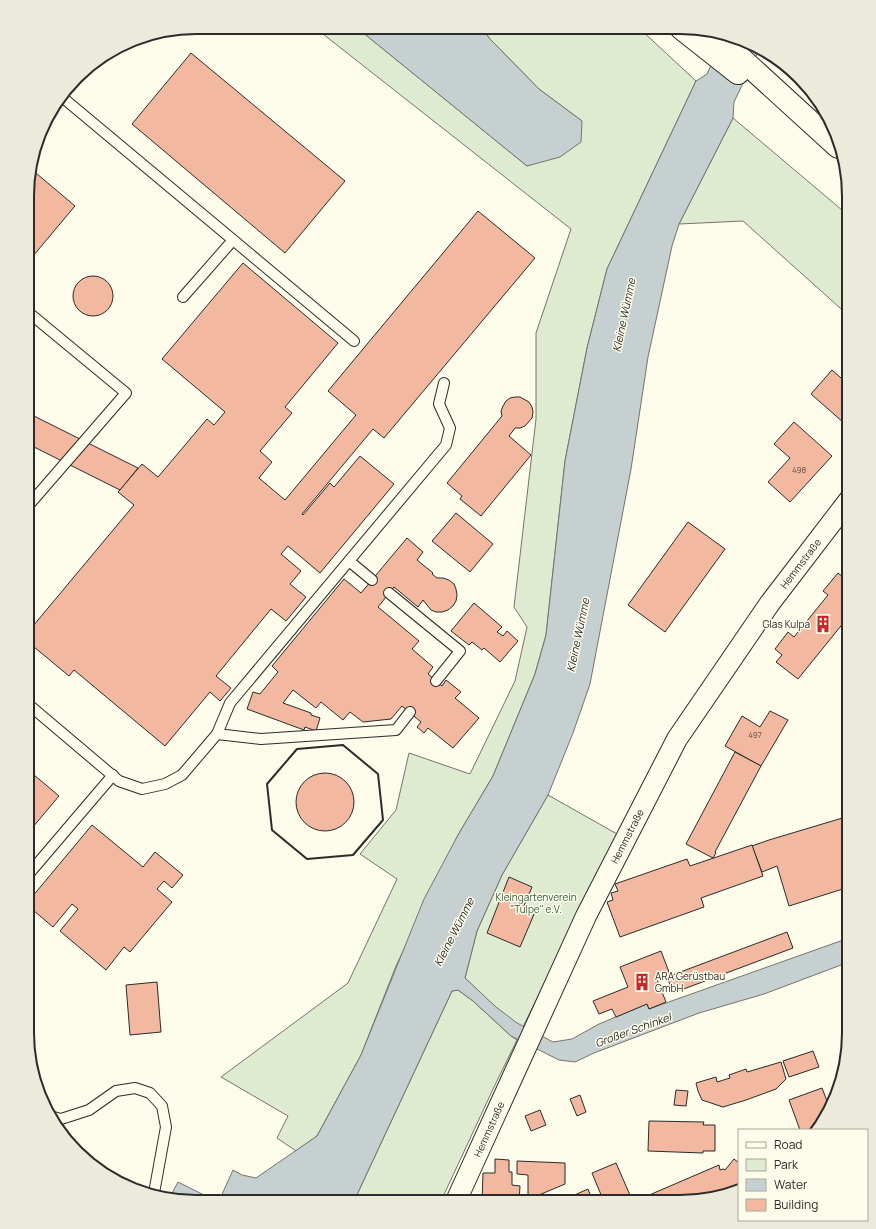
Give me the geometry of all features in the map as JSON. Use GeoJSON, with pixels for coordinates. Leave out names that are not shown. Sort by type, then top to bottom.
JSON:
{"type":"FeatureCollection","features":[{"type":"Feature","properties":{"kind":"highway"},"geometry":{"type":"LineString","coordinates":[[690,34],[753,77],[832,142]]}},
{"type":"Feature","properties":{"kind":"highway"},"geometry":{"type":"LineString","coordinates":[[718,39],[753,77]]}},
{"type":"Feature","properties":{"kind":"street","name":"Hemmstraße"},"geometry":{"type":"LineString","coordinates":[[459,1195],[586,916],[677,739],[770,603],[842,509]]}},
{"type":"Feature","properties":{"kind":"lane"},"geometry":{"type":"LineString","coordinates":[[65,100],[354,340]]}},
{"type":"Feature","properties":{"kind":"lane"},"geometry":{"type":"LineString","coordinates":[[183,297],[233,240]]}},
{"type":"Feature","properties":{"kind":"lane"},"geometry":{"type":"LineString","coordinates":[[34,317],[126,393],[34,499]]}},
{"type":"Feature","properties":{"kind":"lane"},"geometry":{"type":"LineString","coordinates":[[34,709],[119,781],[142,789],[165,784],[182,775],[217,734],[230,703],[446,445],[450,428],[439,404],[444,383]]}},
{"type":"Feature","properties":{"kind":"lane"},"geometry":{"type":"LineString","coordinates":[[349,561],[372,580]]}},
{"type":"Feature","properties":{"kind":"lane"},"geometry":{"type":"LineString","coordinates":[[389,593],[460,651],[436,681]]}},
{"type":"Feature","properties":{"kind":"lane"},"geometry":{"type":"LineString","coordinates":[[217,734],[261,739],[396,730],[410,712]]}},
{"type":"Feature","properties":{"kind":"lane"},"geometry":{"type":"LineString","coordinates":[[34,868],[113,775]]}},
{"type":"Feature","properties":{"kind":"lane"},"geometry":{"type":"LineString","coordinates":[[58,1118],[61,1119],[89,1110],[116,1091],[135,1088],[150,1093],[162,1106],[166,1127],[155,1189]]}},
{"type":"Feature","properties":{"kind":"green space"},"geometry":{"type":"Polygon","coordinates":[[[323,34],[365,34],[527,166],[582,121],[539,89],[486,34],[645,34],[696,81],[607,269],[587,348],[565,461],[546,635],[535,674],[493,776],[458,835],[396,966],[361,1055],[317,1136],[296,1151],[277,1138],[288,1116],[221,1077],[348,983],[397,879],[360,854],[396,810],[409,753],[470,774],[515,681],[527,627],[514,607],[536,419],[536,333],[571,229],[323,34]]]}},
{"type":"Feature","properties":{"kind":"green space"},"geometry":{"type":"Polygon","coordinates":[[[733,118],[842,210],[842,310],[743,221],[679,224],[733,118]]]}},
{"type":"Feature","properties":{"kind":"green space","name":"Kleingartenverein \"Tulpe\" e.V."},"geometry":{"type":"Polygon","coordinates":[[[548,795],[617,834],[523,1027],[500,1011],[465,978],[477,931],[502,875],[548,795]]]}},
{"type":"Feature","properties":{"kind":"green space"},"geometry":{"type":"Polygon","coordinates":[[[458,990],[473,1001],[517,1040],[444,1195],[357,1195],[452,991],[458,990]]]}},
{"type":"Feature","properties":{"kind":"water"},"geometry":{"type":"Polygon","coordinates":[[[365,34],[486,34],[539,89],[582,121],[581,142],[560,157],[527,166],[365,34]]]}},
{"type":"Feature","properties":{"kind":"water"},"geometry":{"type":"Polygon","coordinates":[[[722,40],[742,46],[757,54],[734,102],[733,118],[679,224],[672,246],[648,357],[631,469],[590,684],[573,733],[548,795],[502,875],[477,931],[465,978],[496,1007],[517,1023],[553,1042],[572,1039],[599,1024],[647,1004],[649,1009],[842,940],[842,965],[764,994],[699,1013],[594,1053],[575,1062],[559,1060],[511,1036],[473,1001],[458,990],[452,991],[357,1195],[222,1195],[233,1170],[242,1175],[256,1178],[317,1136],[361,1055],[424,899],[458,835],[493,776],[535,674],[546,635],[565,461],[587,348],[607,269],[696,81],[707,74],[722,40]]]}},
{"type":"Feature","properties":{"kind":"water"},"geometry":{"type":"Polygon","coordinates":[[[178,1182],[204,1195],[185,1195],[172,1193],[178,1182]]]}},
{"type":"Feature","properties":{"kind":"building"},"geometry":{"type":"Polygon","coordinates":[[[191,53],[345,181],[285,253],[132,124],[191,53]]]}},
{"type":"Feature","properties":{"kind":"building"},"geometry":{"type":"Polygon","coordinates":[[[35,173],[75,206],[34,255],[34,185],[35,173]]]}},
{"type":"Feature","properties":{"kind":"building"},"geometry":{"type":"Polygon","coordinates":[[[478,211],[535,258],[384,438],[373,429],[302,514],[303,515],[330,483],[334,487],[360,456],[394,484],[320,573],[288,546],[281,554],[301,571],[290,584],[306,597],[286,621],[271,609],[216,676],[231,688],[220,701],[210,692],[165,746],[74,670],[69,676],[34,647],[34,625],[134,505],[118,492],[142,464],[158,477],[207,419],[214,425],[225,412],[162,359],[243,263],[338,343],[285,407],[292,413],[260,451],[272,462],[259,478],[285,500],[356,415],[328,391],[478,211]]]}},
{"type":"Feature","properties":{"kind":"building"},"geometry":{"type":"Polygon","coordinates":[[[97,276],[104,279],[110,285],[113,296],[112,304],[104,313],[97,316],[89,316],[82,313],[74,304],[73,292],[76,285],[85,277],[97,276]]]}},
{"type":"Feature","properties":{"kind":"building"},"geometry":{"type":"Polygon","coordinates":[[[832,370],[842,379],[842,421],[811,394],[832,370]]]}},
{"type":"Feature","properties":{"kind":"building"},"geometry":{"type":"Polygon","coordinates":[[[515,397],[520,397],[529,402],[533,412],[532,418],[525,426],[515,428],[509,436],[531,455],[481,516],[460,499],[462,496],[447,483],[502,416],[501,411],[506,401],[515,397]]]}},
{"type":"Feature","properties":{"kind":"building"},"geometry":{"type":"Polygon","coordinates":[[[34,416],[138,468],[120,490],[34,447],[34,416]]]}},
{"type":"Feature","properties":{"kind":"building"},"geometry":{"type":"Polygon","coordinates":[[[794,422],[832,456],[790,502],[768,482],[790,458],[774,444],[794,422]]]}},
{"type":"Feature","properties":{"kind":"building"},"geometry":{"type":"Polygon","coordinates":[[[456,513],[493,544],[470,572],[432,541],[456,513]]]}},
{"type":"Feature","properties":{"kind":"building"},"geometry":{"type":"Polygon","coordinates":[[[688,522],[725,549],[665,632],[628,605],[688,522]]]}},
{"type":"Feature","properties":{"kind":"building"},"geometry":{"type":"Polygon","coordinates":[[[407,538],[423,552],[417,560],[437,578],[449,580],[454,584],[457,595],[456,601],[448,610],[436,612],[431,610],[423,600],[418,607],[394,587],[378,607],[419,641],[412,649],[433,667],[428,674],[442,686],[446,680],[461,692],[455,698],[479,718],[453,748],[428,728],[424,733],[417,727],[421,722],[402,706],[391,719],[363,722],[350,712],[343,720],[321,702],[316,708],[293,690],[283,703],[311,713],[311,715],[320,718],[316,731],[305,727],[304,730],[247,709],[253,692],[260,694],[278,672],[272,666],[344,579],[361,593],[407,538]]]}},
{"type":"Feature","properties":{"kind":"building","name":"Glas Kulpa"},"geometry":{"type":"Polygon","coordinates":[[[838,573],[842,576],[842,625],[798,679],[776,662],[782,655],[775,649],[788,632],[794,637],[828,595],[823,591],[838,573]]]}},
{"type":"Feature","properties":{"kind":"building"},"geometry":{"type":"Polygon","coordinates":[[[474,603],[502,627],[497,632],[503,636],[507,631],[518,641],[500,662],[484,648],[482,650],[472,642],[469,645],[451,631],[474,603]]]}},
{"type":"Feature","properties":{"kind":"building"},"geometry":{"type":"Polygon","coordinates":[[[770,711],[788,720],[761,766],[725,746],[742,716],[760,727],[770,711]]]}},
{"type":"Feature","properties":{"kind":"building"},"geometry":{"type":"Polygon","coordinates":[[[735,752],[761,766],[713,858],[686,844],[735,752]]]}},
{"type":"Feature","properties":{"kind":"building"},"geometry":{"type":"Polygon","coordinates":[[[325,773],[336,775],[349,786],[352,791],[354,802],[352,813],[341,826],[336,829],[325,831],[314,829],[301,818],[298,813],[296,802],[298,791],[309,778],[314,775],[325,773]]]}},
{"type":"Feature","properties":{"kind":"building"},"geometry":{"type":"Polygon","coordinates":[[[34,775],[59,796],[34,826],[34,775]]]}},
{"type":"Feature","properties":{"kind":"building"},"geometry":{"type":"Polygon","coordinates":[[[842,818],[842,889],[789,906],[777,866],[762,872],[752,846],[842,818]]]}},
{"type":"Feature","properties":{"kind":"building"},"geometry":{"type":"Polygon","coordinates":[[[92,825],[143,867],[155,852],[183,875],[172,888],[164,881],[157,889],[172,902],[130,952],[124,947],[106,970],[60,931],[78,909],[72,904],[53,927],[34,911],[34,895],[92,825]]]}},
{"type":"Feature","properties":{"kind":"building"},"geometry":{"type":"Polygon","coordinates":[[[752,845],[763,876],[701,898],[704,907],[620,937],[607,902],[613,900],[611,893],[618,891],[615,884],[687,859],[690,866],[752,845]]]}},
{"type":"Feature","properties":{"kind":"building"},"geometry":{"type":"Polygon","coordinates":[[[509,877],[532,887],[523,908],[535,912],[520,947],[487,933],[509,877]]]}},
{"type":"Feature","properties":{"kind":"building"},"geometry":{"type":"Polygon","coordinates":[[[787,932],[793,948],[673,993],[667,977],[787,932]]]}},
{"type":"Feature","properties":{"kind":"building","name":"ARA Gerüstbau GmbH"},"geometry":{"type":"Polygon","coordinates":[[[661,951],[669,972],[656,977],[666,1002],[649,1009],[647,1004],[616,1017],[612,1009],[599,1014],[593,1001],[628,987],[620,967],[661,951]]]}},
{"type":"Feature","properties":{"kind":"building"},"geometry":{"type":"Polygon","coordinates":[[[157,982],[161,1032],[130,1035],[126,985],[157,982]]]}},
{"type":"Feature","properties":{"kind":"building"},"geometry":{"type":"Polygon","coordinates":[[[813,1051],[819,1067],[789,1077],[783,1061],[813,1051]]]}},
{"type":"Feature","properties":{"kind":"building"},"geometry":{"type":"Polygon","coordinates":[[[781,1062],[786,1079],[776,1089],[746,1100],[723,1107],[702,1100],[698,1091],[696,1083],[716,1077],[717,1082],[730,1078],[729,1075],[746,1069],[747,1072],[781,1062]]]}},
{"type":"Feature","properties":{"kind":"building"},"geometry":{"type":"Polygon","coordinates":[[[822,1088],[827,1101],[811,1129],[800,1129],[789,1100],[822,1088]]]}},
{"type":"Feature","properties":{"kind":"building"},"geometry":{"type":"Polygon","coordinates":[[[676,1090],[688,1091],[686,1106],[674,1105],[676,1090]]]}},
{"type":"Feature","properties":{"kind":"building"},"geometry":{"type":"Polygon","coordinates":[[[580,1095],[586,1112],[577,1116],[570,1099],[580,1095]]]}},
{"type":"Feature","properties":{"kind":"building"},"geometry":{"type":"Polygon","coordinates":[[[540,1110],[546,1125],[531,1131],[525,1116],[540,1110]]]}},
{"type":"Feature","properties":{"kind":"building"},"geometry":{"type":"Polygon","coordinates":[[[649,1121],[704,1122],[703,1125],[715,1125],[715,1151],[703,1151],[703,1153],[648,1151],[649,1121]]]}},
{"type":"Feature","properties":{"kind":"building"},"geometry":{"type":"Polygon","coordinates":[[[495,1159],[509,1160],[509,1172],[512,1172],[512,1185],[520,1186],[519,1195],[482,1195],[483,1173],[495,1173],[495,1159]]]}},
{"type":"Feature","properties":{"kind":"building"},"geometry":{"type":"Polygon","coordinates":[[[734,1159],[738,1162],[738,1184],[701,1194],[649,1195],[719,1165],[720,1170],[725,1170],[734,1159]]]}},
{"type":"Feature","properties":{"kind":"building"},"geometry":{"type":"Polygon","coordinates":[[[517,1161],[565,1163],[565,1184],[539,1195],[528,1195],[528,1175],[517,1174],[517,1161]]]}},
{"type":"Feature","properties":{"kind":"building"},"geometry":{"type":"Polygon","coordinates":[[[616,1163],[630,1195],[601,1195],[592,1173],[616,1163]]]}},
{"type":"Feature","properties":{"kind":"building"},"geometry":{"type":"Polygon","coordinates":[[[588,1189],[590,1195],[575,1195],[588,1189]]]}},
{"type":"Feature","properties":{"kind":"wall"},"geometry":{"type":"LineString","coordinates":[[343,745],[378,774],[383,820],[353,855],[307,859],[272,830],[267,784],[297,749],[343,745]]}},
{"type":"Feature","properties":{"kind":"place","name":"Glas Kulpa"},"geometry":{"type":"Point","coordinates":[823,624]}},
{"type":"Feature","properties":{"kind":"place","name":"ARA Gerüstbau GmbH"},"geometry":{"type":"Point","coordinates":[642,982]}},
{"type":"Feature","properties":{"kind":"water label","name":"Kleine Wümme"},"geometry":{"type":"Point","coordinates":[624,315]}},
{"type":"Feature","properties":{"kind":"water label","name":"Kleine Wümme"},"geometry":{"type":"Point","coordinates":[578,635]}},
{"type":"Feature","properties":{"kind":"water label","name":"Kleine Wümme"},"geometry":{"type":"Point","coordinates":[454,932]}},
{"type":"Feature","properties":{"kind":"water label","name":"Großer Schinkel"},"geometry":{"type":"Point","coordinates":[633,1030]}}]}
